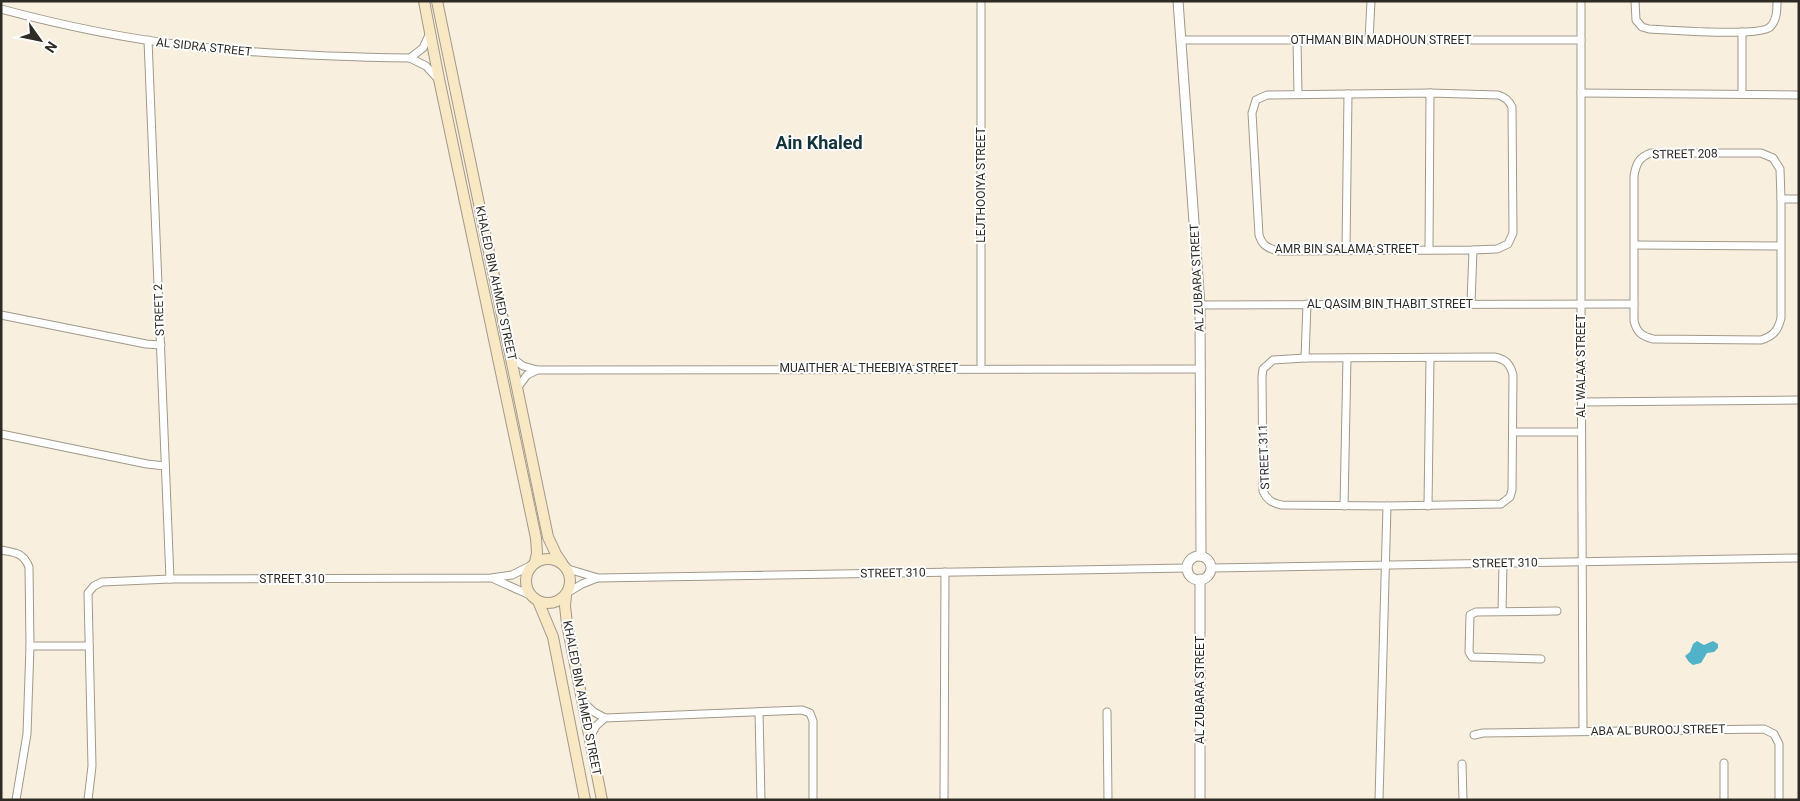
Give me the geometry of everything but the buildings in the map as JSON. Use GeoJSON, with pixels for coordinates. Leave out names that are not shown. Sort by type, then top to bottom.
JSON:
{"type":"FeatureCollection","features":[{"type":"Feature","properties":{"kind":"main road","name":"KHALED BIN AHMED STREET"},"geometry":{"type":"LineString","coordinates":[[424,1],[438,79],[536,538],[537,553],[533,564]]}},
{"type":"Feature","properties":{"kind":"main road","name":"KHALED BIN AHMED STREET"},"geometry":{"type":"LineString","coordinates":[[437,1],[548,537],[556,554],[565,566]]}},
{"type":"Feature","properties":{"kind":"main road"},"geometry":{"type":"LineString","coordinates":[[552,558],[565,566],[571,581],[566,594],[556,602],[550,603],[535,598],[528,591],[526,578],[533,564],[540,560],[552,558]]}},
{"type":"Feature","properties":{"kind":"main road","name":"KHALED BIN AHMED STREET"},"geometry":{"type":"LineString","coordinates":[[566,594],[565,615],[602,800]]}},
{"type":"Feature","properties":{"kind":"main road","name":"KHALED BIN AHMED STREET"},"geometry":{"type":"LineString","coordinates":[[535,598],[553,637],[585,800]]}},
{"type":"Feature","properties":{"kind":"street","name":"LEJTHOOIYA STREET"},"geometry":{"type":"LineString","coordinates":[[981,1],[981,368]]}},
{"type":"Feature","properties":{"kind":"street","name":"AL ZUBARA STREET"},"geometry":{"type":"LineString","coordinates":[[1178,1],[1200,305],[1201,556]]}},
{"type":"Feature","properties":{"kind":"street"},"geometry":{"type":"LineString","coordinates":[[1369,40],[1371,1]]}},
{"type":"Feature","properties":{"kind":"street","name":"AL WALAA STREET"},"geometry":{"type":"LineString","coordinates":[[1581,1],[1583,731]]}},
{"type":"Feature","properties":{"kind":"street"},"geometry":{"type":"LineString","coordinates":[[1635,1],[1636,20],[1642,27],[1649,29],[1742,32],[1766,31],[1771,27],[1777,14],[1777,1]]}},
{"type":"Feature","properties":{"kind":"street","name":"AL SIDRA STREET"},"geometry":{"type":"LineString","coordinates":[[1,9],[60,23],[148,40],[260,53],[410,58]]}},
{"type":"Feature","properties":{"kind":"street"},"geometry":{"type":"LineString","coordinates":[[430,32],[423,48],[410,58],[426,66],[438,79]]}},
{"type":"Feature","properties":{"kind":"street"},"geometry":{"type":"LineString","coordinates":[[1742,32],[1742,94]]}},
{"type":"Feature","properties":{"kind":"street","name":"STREET 2"},"geometry":{"type":"LineString","coordinates":[[148,40],[170,579]]}},
{"type":"Feature","properties":{"kind":"street","name":"OTHMAN BIN MADHOUN STREET"},"geometry":{"type":"LineString","coordinates":[[1182,40],[1581,40]]}},
{"type":"Feature","properties":{"kind":"street"},"geometry":{"type":"LineString","coordinates":[[1297,40],[1298,94]]}},
{"type":"Feature","properties":{"kind":"street","name":"AMR BIN SALAMA STREET"},"geometry":{"type":"LineString","coordinates":[[1298,94],[1498,95],[1507,99],[1512,107],[1513,233],[1508,244],[1497,250],[1278,251],[1265,246],[1259,235],[1253,105],[1261,96],[1298,94]]}},
{"type":"Feature","properties":{"kind":"street"},"geometry":{"type":"LineString","coordinates":[[1346,250],[1348,94]]}},
{"type":"Feature","properties":{"kind":"street"},"geometry":{"type":"LineString","coordinates":[[1429,250],[1430,94]]}},
{"type":"Feature","properties":{"kind":"street"},"geometry":{"type":"LineString","coordinates":[[1581,94],[1799,94]]}},
{"type":"Feature","properties":{"kind":"street","name":"STREET 208"},"geometry":{"type":"LineString","coordinates":[[1650,152],[1761,153],[1773,158],[1780,169],[1781,199],[1781,318],[1775,333],[1761,340],[1653,339],[1640,334],[1634,322],[1635,245],[1635,167],[1639,160],[1650,152]]}},
{"type":"Feature","properties":{"kind":"street"},"geometry":{"type":"LineString","coordinates":[[1781,199],[1799,199]]}},
{"type":"Feature","properties":{"kind":"street"},"geometry":{"type":"LineString","coordinates":[[1635,245],[1780,246]]}},
{"type":"Feature","properties":{"kind":"street"},"geometry":{"type":"LineString","coordinates":[[1471,304],[1472,250]]}},
{"type":"Feature","properties":{"kind":"street"},"geometry":{"type":"LineString","coordinates":[[1305,358],[1306,304]]}},
{"type":"Feature","properties":{"kind":"street","name":"AL QASIM BIN THABIT STREET"},"geometry":{"type":"LineString","coordinates":[[1200,305],[1471,304],[1581,306]]}},
{"type":"Feature","properties":{"kind":"street"},"geometry":{"type":"LineString","coordinates":[[1581,306],[1634,304]]}},
{"type":"Feature","properties":{"kind":"street"},"geometry":{"type":"LineString","coordinates":[[1,314],[146,344],[161,345]]}},
{"type":"Feature","properties":{"kind":"street","name":"MUAITHER AL THEEBIYA STREET"},"geometry":{"type":"LineString","coordinates":[[511,356],[523,366],[537,370],[1200,369]]}},
{"type":"Feature","properties":{"kind":"street","name":"STREET 311"},"geometry":{"type":"LineString","coordinates":[[1494,357],[1508,362],[1513,374],[1513,432],[1512,490],[1506,501],[1494,506],[1344,506],[1282,505],[1270,501],[1263,491],[1262,376],[1264,369],[1273,360],[1347,358],[1494,357]]}},
{"type":"Feature","properties":{"kind":"street"},"geometry":{"type":"LineString","coordinates":[[1344,506],[1347,358]]}},
{"type":"Feature","properties":{"kind":"street"},"geometry":{"type":"LineString","coordinates":[[1428,506],[1430,358]]}},
{"type":"Feature","properties":{"kind":"street"},"geometry":{"type":"LineString","coordinates":[[518,387],[528,374],[537,370]]}},
{"type":"Feature","properties":{"kind":"street"},"geometry":{"type":"LineString","coordinates":[[1582,402],[1799,400]]}},
{"type":"Feature","properties":{"kind":"street"},"geometry":{"type":"LineString","coordinates":[[1513,432],[1582,432]]}},
{"type":"Feature","properties":{"kind":"street"},"geometry":{"type":"LineString","coordinates":[[1,434],[147,464],[166,466]]}},
{"type":"Feature","properties":{"kind":"street"},"geometry":{"type":"LineString","coordinates":[[1379,800],[1387,506]]}},
{"type":"Feature","properties":{"kind":"street"},"geometry":{"type":"LineString","coordinates":[[1,550],[18,553],[26,558],[28,567],[30,646],[27,734],[16,800]]}},
{"type":"Feature","properties":{"kind":"street"},"geometry":{"type":"LineString","coordinates":[[1197,556],[1201,556],[1208,560],[1211,568],[1209,575],[1200,580],[1192,577],[1188,568],[1190,561],[1197,556]]}},
{"type":"Feature","properties":{"kind":"street","name":"STREET 310"},"geometry":{"type":"LineString","coordinates":[[1211,568],[1799,558]]}},
{"type":"Feature","properties":{"kind":"street"},"geometry":{"type":"LineString","coordinates":[[1502,611],[1503,563]]}},
{"type":"Feature","properties":{"kind":"street","name":"STREET 310"},"geometry":{"type":"LineString","coordinates":[[89,646],[88,593],[94,586],[102,582],[170,579],[491,578],[512,575],[533,564]]}},
{"type":"Feature","properties":{"kind":"street","name":"STREET 310"},"geometry":{"type":"LineString","coordinates":[[565,566],[598,578]]}},
{"type":"Feature","properties":{"kind":"street","name":"STREET 310"},"geometry":{"type":"LineString","coordinates":[[566,594],[582,584],[598,578],[1188,568]]}},
{"type":"Feature","properties":{"kind":"street"},"geometry":{"type":"LineString","coordinates":[[944,800],[945,572]]}},
{"type":"Feature","properties":{"kind":"street","name":"STREET 310"},"geometry":{"type":"LineString","coordinates":[[491,578],[535,598]]}},
{"type":"Feature","properties":{"kind":"street","name":"AL ZUBARA STREET"},"geometry":{"type":"LineString","coordinates":[[1200,580],[1200,800]]}},
{"type":"Feature","properties":{"kind":"street"},"geometry":{"type":"LineString","coordinates":[[1541,660],[1476,658],[1470,655],[1470,614],[1502,611],[1557,611]]}},
{"type":"Feature","properties":{"kind":"street"},"geometry":{"type":"LineString","coordinates":[[30,646],[89,646],[92,766],[88,800]]}},
{"type":"Feature","properties":{"kind":"street"},"geometry":{"type":"LineString","coordinates":[[582,701],[604,718],[802,710],[810,713],[813,721],[813,800]]}},
{"type":"Feature","properties":{"kind":"street"},"geometry":{"type":"LineString","coordinates":[[759,712],[761,800]]}},
{"type":"Feature","properties":{"kind":"street"},"geometry":{"type":"LineString","coordinates":[[1107,712],[1108,800]]}},
{"type":"Feature","properties":{"kind":"street"},"geometry":{"type":"LineString","coordinates":[[590,739],[596,726],[604,718]]}},
{"type":"Feature","properties":{"kind":"street","name":"ABA AL BUROOJ STREET"},"geometry":{"type":"LineString","coordinates":[[1474,735],[1484,733],[1764,728],[1774,734],[1779,744],[1779,800]]}},
{"type":"Feature","properties":{"kind":"street"},"geometry":{"type":"LineString","coordinates":[[1724,763],[1724,800]]}},
{"type":"Feature","properties":{"kind":"street"},"geometry":{"type":"LineString","coordinates":[[1462,764],[1463,800]]}},
{"type":"Feature","properties":{"kind":"water"},"geometry":{"type":"Polygon","coordinates":[[[1697,641],[1704,645],[1713,641],[1718,644],[1718,648],[1714,652],[1707,653],[1701,663],[1693,665],[1685,656],[1697,641]]]}},
{"type":"Feature","properties":{"kind":"district","name":"Ain Khaled"},"geometry":{"type":"Point","coordinates":[819,143]}}]}
